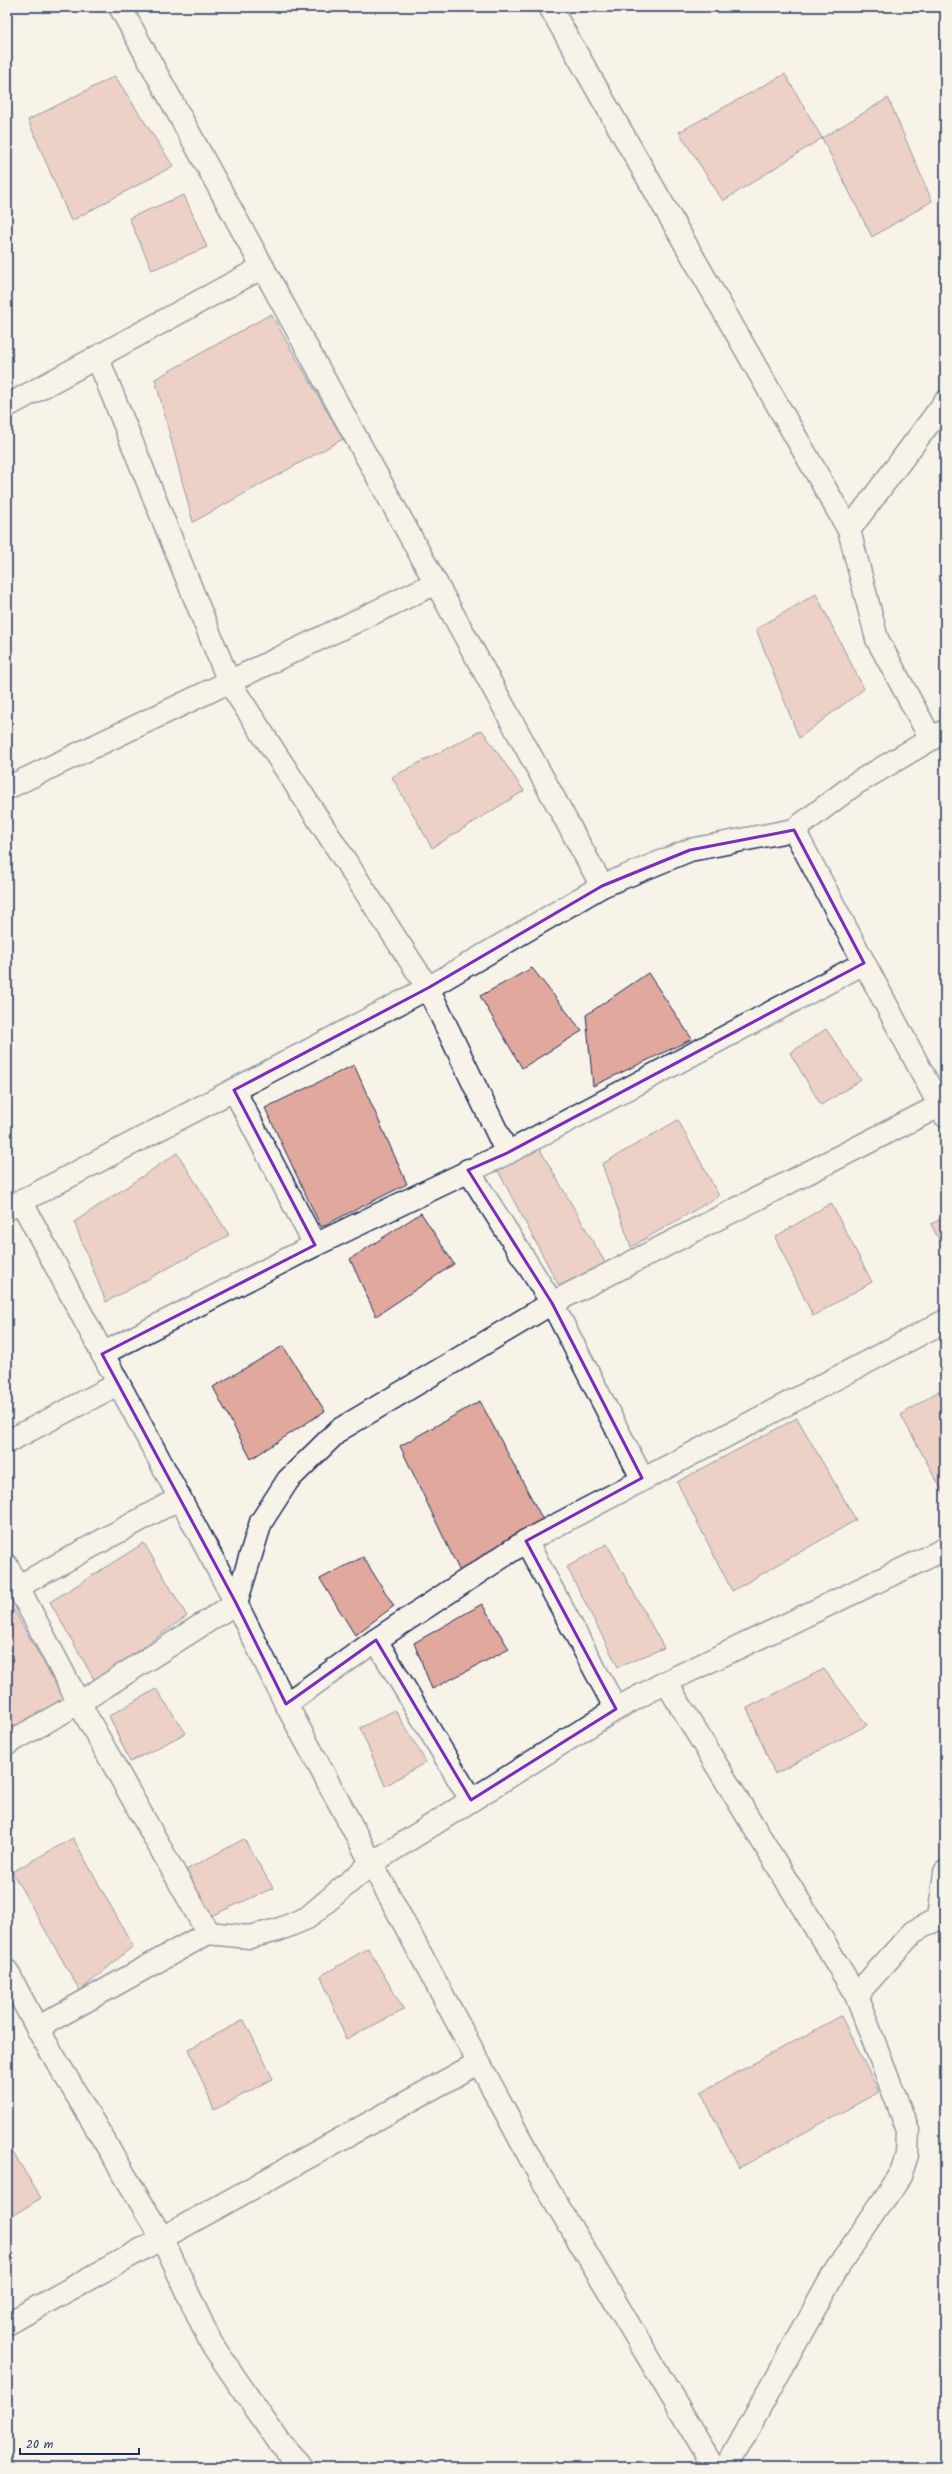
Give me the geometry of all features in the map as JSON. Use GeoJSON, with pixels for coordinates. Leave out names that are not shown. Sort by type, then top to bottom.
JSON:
{"type":"FeatureCollection","features":[{"type":"Feature","properties":{"kind":"street"},"geometry":{"type":"LineString","coordinates":[[120,7],[602,886]]}},
{"type":"Feature","properties":{"kind":"street"},"geometry":{"type":"LineString","coordinates":[[550,7],[849,530],[876,639],[938,735],[854,784],[794,830],[690,850],[602,886],[428,988],[14,1205],[102,1354],[236,1602],[286,1704],[540,2176],[714,2467]]}},
{"type":"Feature","properties":{"kind":"street"},"geometry":{"type":"LineString","coordinates":[[7,406],[98,359],[263,267]]}},
{"type":"Feature","properties":{"kind":"street"},"geometry":{"type":"LineString","coordinates":[[98,359],[229,682],[428,988],[507,1153]]}},
{"type":"Feature","properties":{"kind":"street"},"geometry":{"type":"LineString","coordinates":[[849,530],[945,402]]}},
{"type":"Feature","properties":{"kind":"street"},"geometry":{"type":"LineString","coordinates":[[7,788],[436,583]]}},
{"type":"Feature","properties":{"kind":"street"},"geometry":{"type":"LineString","coordinates":[[7,1744],[79,1703],[236,1602],[261,1522],[288,1480],[339,1430],[552,1303],[942,1111],[794,830]]}},
{"type":"Feature","properties":{"kind":"street"},"geometry":{"type":"LineString","coordinates":[[102,1354],[315,1245],[468,1170],[507,1153],[864,963]]}},
{"type":"Feature","properties":{"kind":"street"},"geometry":{"type":"LineString","coordinates":[[234,1090],[315,1245]]}},
{"type":"Feature","properties":{"kind":"street"},"geometry":{"type":"LineString","coordinates":[[468,1170],[552,1303],[642,1478]]}},
{"type":"Feature","properties":{"kind":"street"},"geometry":{"type":"LineString","coordinates":[[286,1704],[376,1640],[526,1541],[642,1478],[945,1321]]}},
{"type":"Feature","properties":{"kind":"street"},"geometry":{"type":"LineString","coordinates":[[7,1442],[118,1384]]}},
{"type":"Feature","properties":{"kind":"street"},"geometry":{"type":"LineString","coordinates":[[19,1586],[180,1498]]}},
{"type":"Feature","properties":{"kind":"street"},"geometry":{"type":"LineString","coordinates":[[526,1541],[616,1709]]}},
{"type":"Feature","properties":{"kind":"street"},"geometry":{"type":"LineString","coordinates":[[37,2028],[208,1933],[249,1937],[278,1930],[307,1918],[372,1863],[616,1709],[666,1682],[945,1549]]}},
{"type":"Feature","properties":{"kind":"street"},"geometry":{"type":"LineString","coordinates":[[7,1566],[19,1586],[79,1703],[208,1933]]}},
{"type":"Feature","properties":{"kind":"street"},"geometry":{"type":"LineString","coordinates":[[376,1640],[471,1800]]}},
{"type":"Feature","properties":{"kind":"street"},"geometry":{"type":"LineString","coordinates":[[666,1682],[856,1995],[908,2130],[907,2155],[900,2176],[836,2270],[728,2467]]}},
{"type":"Feature","properties":{"kind":"street"},"geometry":{"type":"LineString","coordinates":[[856,1995],[913,1932],[942,1917],[945,1872]]}},
{"type":"Feature","properties":{"kind":"street"},"geometry":{"type":"LineString","coordinates":[[7,1971],[37,2028],[162,2238],[211,2343],[279,2442],[302,2467]]}},
{"type":"Feature","properties":{"kind":"street"},"geometry":{"type":"LineString","coordinates":[[7,2324],[478,2063]]}},
{"type":"Feature","properties":{"kind":"highlighted area"},"geometry":{"type":"Polygon","coordinates":[[[794,830],[864,963],[507,1153],[468,1170],[552,1303],[642,1478],[526,1541],[616,1709],[471,1800],[376,1640],[286,1704],[236,1603],[102,1354],[315,1245],[234,1090],[428,988],[602,886],[690,850],[794,830]]]}},
{"type":"Feature","properties":{"kind":"building"},"geometry":{"type":"Polygon","coordinates":[[[785,74],[822,138],[723,201],[679,132],[785,74]]]}},
{"type":"Feature","properties":{"kind":"building"},"geometry":{"type":"Polygon","coordinates":[[[115,76],[173,166],[71,221],[28,120],[115,76]]]}},
{"type":"Feature","properties":{"kind":"building"},"geometry":{"type":"Polygon","coordinates":[[[888,98],[932,201],[872,237],[822,138],[888,98]]]}},
{"type":"Feature","properties":{"kind":"building"},"geometry":{"type":"Polygon","coordinates":[[[184,195],[207,247],[152,270],[129,218],[184,195]]]}},
{"type":"Feature","properties":{"kind":"building"},"geometry":{"type":"Polygon","coordinates":[[[271,314],[343,439],[193,522],[155,379],[271,314]]]}},
{"type":"Feature","properties":{"kind":"building"},"geometry":{"type":"Polygon","coordinates":[[[816,594],[864,689],[799,738],[756,629],[816,594]]]}},
{"type":"Feature","properties":{"kind":"building"},"geometry":{"type":"Polygon","coordinates":[[[482,730],[524,791],[432,848],[392,777],[482,730]]]}},
{"type":"Feature","properties":{"kind":"building"},"geometry":{"type":"Polygon","coordinates":[[[532,968],[582,1031],[522,1068],[480,996],[532,968]]]}},
{"type":"Feature","properties":{"kind":"building"},"geometry":{"type":"Polygon","coordinates":[[[648,973],[692,1039],[593,1086],[586,1015],[648,973]]]}},
{"type":"Feature","properties":{"kind":"building"},"geometry":{"type":"Polygon","coordinates":[[[826,1029],[861,1080],[821,1105],[790,1053],[826,1029]]]}},
{"type":"Feature","properties":{"kind":"building"},"geometry":{"type":"Polygon","coordinates":[[[354,1065],[407,1184],[321,1227],[265,1108],[354,1065]]]}},
{"type":"Feature","properties":{"kind":"building"},"geometry":{"type":"Polygon","coordinates":[[[678,1120],[719,1196],[631,1247],[602,1164],[678,1120]]]}},
{"type":"Feature","properties":{"kind":"building"},"geometry":{"type":"Polygon","coordinates":[[[538,1146],[606,1264],[559,1286],[496,1167],[538,1146]]]}},
{"type":"Feature","properties":{"kind":"building"},"geometry":{"type":"Polygon","coordinates":[[[177,1153],[229,1235],[106,1302],[74,1222],[177,1153]]]}},
{"type":"Feature","properties":{"kind":"building"},"geometry":{"type":"Polygon","coordinates":[[[831,1203],[872,1282],[813,1316],[775,1237],[831,1203]]]}},
{"type":"Feature","properties":{"kind":"building"},"geometry":{"type":"Polygon","coordinates":[[[421,1213],[454,1264],[376,1316],[350,1259],[421,1213]]]}},
{"type":"Feature","properties":{"kind":"building"},"geometry":{"type":"Polygon","coordinates":[[[945,1217],[945,1252],[931,1224],[945,1217]]]}},
{"type":"Feature","properties":{"kind":"building"},"geometry":{"type":"Polygon","coordinates":[[[283,1346],[325,1411],[251,1459],[213,1387],[283,1346]]]}},
{"type":"Feature","properties":{"kind":"building"},"geometry":{"type":"Polygon","coordinates":[[[945,1387],[945,1493],[944,1494],[901,1415],[945,1387]]]}},
{"type":"Feature","properties":{"kind":"building"},"geometry":{"type":"Polygon","coordinates":[[[480,1401],[543,1520],[461,1574],[400,1446],[480,1401]]]}},
{"type":"Feature","properties":{"kind":"building"},"geometry":{"type":"Polygon","coordinates":[[[797,1418],[856,1520],[732,1591],[677,1482],[797,1418]]]}},
{"type":"Feature","properties":{"kind":"building"},"geometry":{"type":"Polygon","coordinates":[[[144,1543],[187,1616],[95,1681],[50,1602],[144,1543]]]}},
{"type":"Feature","properties":{"kind":"building"},"geometry":{"type":"Polygon","coordinates":[[[607,1544],[664,1648],[618,1667],[567,1567],[607,1544]]]}},
{"type":"Feature","properties":{"kind":"building"},"geometry":{"type":"Polygon","coordinates":[[[363,1557],[394,1606],[355,1635],[320,1579],[363,1557]]]}},
{"type":"Feature","properties":{"kind":"building"},"geometry":{"type":"Polygon","coordinates":[[[7,1598],[65,1700],[7,1732],[7,1598]]]}},
{"type":"Feature","properties":{"kind":"building"},"geometry":{"type":"Polygon","coordinates":[[[482,1604],[509,1649],[432,1689],[414,1643],[482,1604]]]}},
{"type":"Feature","properties":{"kind":"building"},"geometry":{"type":"Polygon","coordinates":[[[824,1669],[867,1725],[775,1774],[747,1708],[824,1669]]]}},
{"type":"Feature","properties":{"kind":"building"},"geometry":{"type":"Polygon","coordinates":[[[156,1689],[186,1733],[130,1762],[109,1716],[156,1689]]]}},
{"type":"Feature","properties":{"kind":"building"},"geometry":{"type":"Polygon","coordinates":[[[395,1710],[426,1762],[385,1786],[360,1728],[395,1710]]]}},
{"type":"Feature","properties":{"kind":"building"},"geometry":{"type":"Polygon","coordinates":[[[73,1838],[133,1946],[80,1991],[12,1872],[73,1838]]]}},
{"type":"Feature","properties":{"kind":"building"},"geometry":{"type":"Polygon","coordinates":[[[244,1839],[273,1888],[211,1916],[186,1870],[244,1839]]]}},
{"type":"Feature","properties":{"kind":"building"},"geometry":{"type":"Polygon","coordinates":[[[368,1948],[404,2010],[346,2039],[321,1976],[368,1948]]]}},
{"type":"Feature","properties":{"kind":"building"},"geometry":{"type":"Polygon","coordinates":[[[841,2016],[879,2092],[739,2168],[701,2092],[841,2016]]]}},
{"type":"Feature","properties":{"kind":"building"},"geometry":{"type":"Polygon","coordinates":[[[244,2020],[273,2079],[214,2110],[189,2049],[244,2020]]]}},
{"type":"Feature","properties":{"kind":"building"},"geometry":{"type":"Polygon","coordinates":[[[7,2143],[41,2198],[7,2219],[7,2143]]]}}]}
